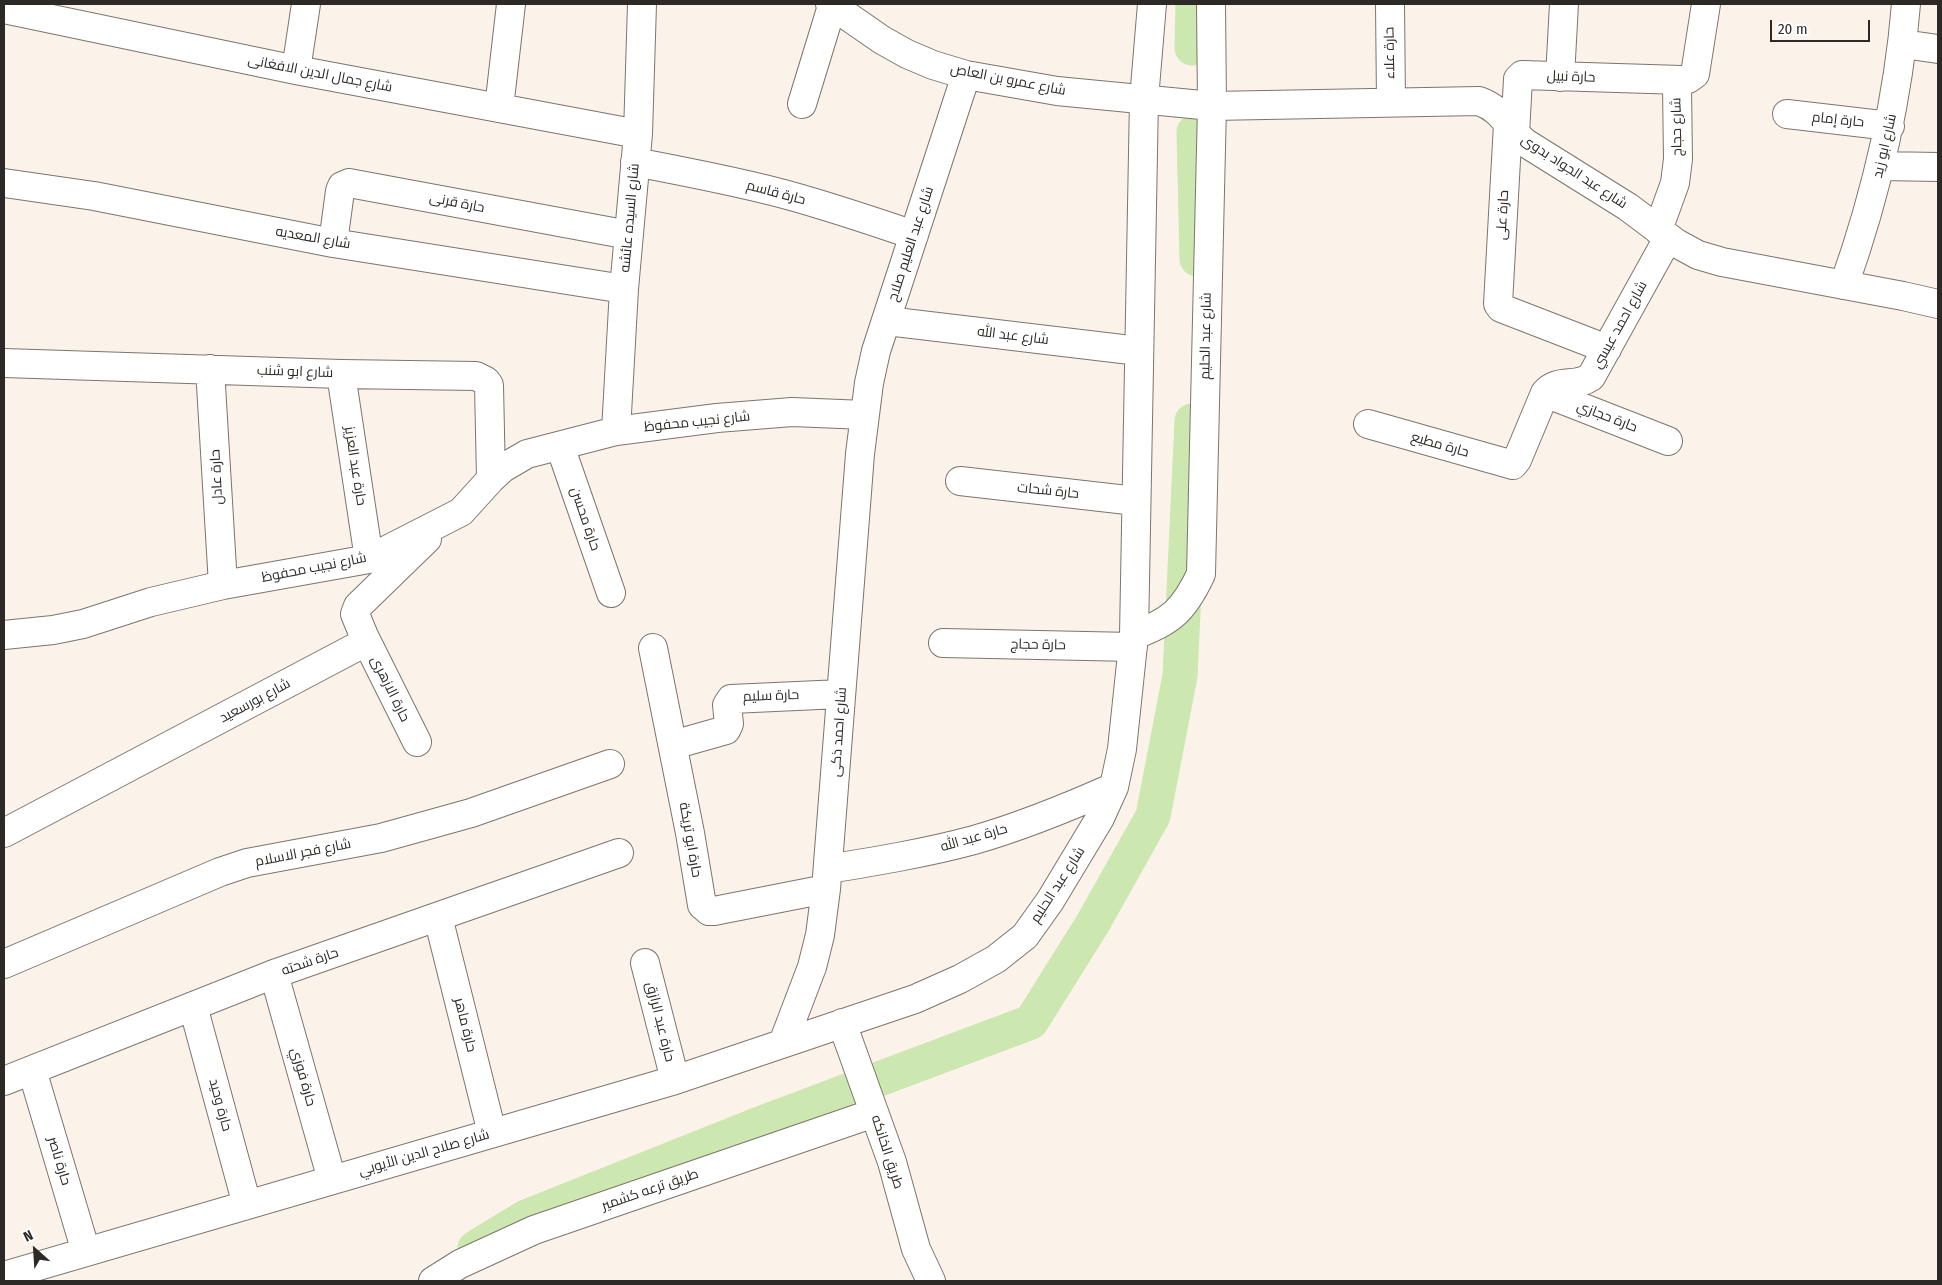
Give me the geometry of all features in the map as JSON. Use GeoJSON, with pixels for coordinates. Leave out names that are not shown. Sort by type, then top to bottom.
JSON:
{"type":"FeatureCollection","features":[{"type":"Feature","properties":{"kind":"street"},"geometry":{"type":"LineString","coordinates":[[296,70],[306,4]]}},
{"type":"Feature","properties":{"kind":"street"},"geometry":{"type":"LineString","coordinates":[[499,108],[511,4]]}},
{"type":"Feature","properties":{"kind":"street","name":"شارع السيده عائشه"},"geometry":{"type":"LineString","coordinates":[[616,431],[624,289],[638,134],[642,4]]}},
{"type":"Feature","properties":{"kind":"street","name":"شارع عبد الحليم"},"geometry":{"type":"LineString","coordinates":[[842,1023],[915,999],[960,979],[996,960],[1025,936],[1050,901],[1095,826],[1114,787],[1122,749],[1133,641],[1144,99],[1152,4]]}},
{"type":"Feature","properties":{"kind":"street","name":"شارع عبد الحليم"},"geometry":{"type":"LineString","coordinates":[[1133,641],[1176,614],[1191,596],[1201,574],[1212,106],[1211,4]]}},
{"type":"Feature","properties":{"kind":"street","name":"حارة علاء"},"geometry":{"type":"LineString","coordinates":[[1390,4],[1390,102]]}},
{"type":"Feature","properties":{"kind":"street"},"geometry":{"type":"LineString","coordinates":[[1560,77],[1564,4]]}},
{"type":"Feature","properties":{"kind":"street","name":"شارع حجاج"},"geometry":{"type":"LineString","coordinates":[[1663,234],[1675,183],[1678,159],[1679,134],[1676,90],[1681,80],[1688,79],[1695,74],[1706,4]]}},
{"type":"Feature","properties":{"kind":"street","name":"شارع ابو زيد"},"geometry":{"type":"LineString","coordinates":[[1844,285],[1865,226],[1890,126],[1903,44],[1906,4]]}},
{"type":"Feature","properties":{"kind":"street"},"geometry":{"type":"LineString","coordinates":[[802,104],[831,5]]}},
{"type":"Feature","properties":{"kind":"street","name":"شارع عمرو بن العاص"},"geometry":{"type":"LineString","coordinates":[[831,5],[862,14],[907,54],[933,65],[966,75],[1057,91],[1144,99]]}},
{"type":"Feature","properties":{"kind":"street","name":"شارع جمال الدين الافغانى"},"geometry":{"type":"LineString","coordinates":[[4,9],[296,70],[638,134]]}},
{"type":"Feature","properties":{"kind":"street"},"geometry":{"type":"LineString","coordinates":[[1903,44],[1938,49]]}},
{"type":"Feature","properties":{"kind":"street","name":"شارع عبد العليم صلاح"},"geometry":{"type":"LineString","coordinates":[[865,414],[874,359],[966,75]]}},
{"type":"Feature","properties":{"kind":"street","name":"حارة نبيل"},"geometry":{"type":"LineString","coordinates":[[1511,129],[1519,77],[1524,75],[1681,80]]}},
{"type":"Feature","properties":{"kind":"street","name":"شارع عبد الجواد بدوى"},"geometry":{"type":"LineString","coordinates":[[1144,99],[1212,106],[1479,101],[1497,110],[1511,129],[1534,148],[1628,207],[1663,234],[1698,255],[1722,262],[1938,304]]}},
{"type":"Feature","properties":{"kind":"street","name":"حارة إمام"},"geometry":{"type":"LineString","coordinates":[[1787,114],[1890,126]]}},
{"type":"Feature","properties":{"kind":"street","name":"حارة على"},"geometry":{"type":"LineString","coordinates":[[1511,129],[1498,304],[1500,307],[1607,348]]}},
{"type":"Feature","properties":{"kind":"street","name":"حارة قاسم"},"geometry":{"type":"LineString","coordinates":[[635,162],[776,192],[846,212],[914,235]]}},
{"type":"Feature","properties":{"kind":"street"},"geometry":{"type":"LineString","coordinates":[[1881,166],[1938,167]]}},
{"type":"Feature","properties":{"kind":"street","name":"حارة قرنى"},"geometry":{"type":"LineString","coordinates":[[333,243],[340,191],[342,186],[349,182],[629,235]]}},
{"type":"Feature","properties":{"kind":"street","name":"شارع المعديه"},"geometry":{"type":"LineString","coordinates":[[4,183],[94,196],[333,243],[624,289]]}},
{"type":"Feature","properties":{"kind":"street","name":"شارع احمد عيسي"},"geometry":{"type":"LineString","coordinates":[[1545,393],[1556,384],[1577,384],[1591,378],[1663,234]]}},
{"type":"Feature","properties":{"kind":"street","name":"شارع عبد الله"},"geometry":{"type":"LineString","coordinates":[[887,321],[1139,351]]}},
{"type":"Feature","properties":{"kind":"street","name":"شارع ابو شنب"},"geometry":{"type":"LineString","coordinates":[[4,363],[341,374],[476,376],[486,381],[489,391],[491,478]]}},
{"type":"Feature","properties":{"kind":"street","name":"حارة عادل"},"geometry":{"type":"LineString","coordinates":[[210,369],[223,585]]}},
{"type":"Feature","properties":{"kind":"street","name":"حارة عبد العزيز"},"geometry":{"type":"LineString","coordinates":[[341,374],[369,559]]}},
{"type":"Feature","properties":{"kind":"street","name":"حارة حجازي"},"geometry":{"type":"LineString","coordinates":[[1545,393],[1668,441]]}},
{"type":"Feature","properties":{"kind":"street","name":"حارة مطيع"},"geometry":{"type":"LineString","coordinates":[[1368,424],[1513,465],[1517,460],[1545,393]]}},
{"type":"Feature","properties":{"kind":"street","name":"شارع نجيب محفوظ"},"geometry":{"type":"LineString","coordinates":[[4,635],[53,630],[84,624],[151,602],[223,585],[369,559],[461,512],[491,478],[503,468],[527,454],[616,431],[717,418],[792,412],[865,414]]}},
{"type":"Feature","properties":{"kind":"street","name":"شارع احمد ذكى"},"geometry":{"type":"LineString","coordinates":[[783,1043],[812,967],[820,935],[827,879],[858,473],[865,414]]}},
{"type":"Feature","properties":{"kind":"street","name":"حارة محسن"},"geometry":{"type":"LineString","coordinates":[[560,446],[611,593]]}},
{"type":"Feature","properties":{"kind":"street","name":"حارة شحات"},"geometry":{"type":"LineString","coordinates":[[960,481],[1136,501]]}},
{"type":"Feature","properties":{"kind":"street"},"geometry":{"type":"LineString","coordinates":[[364,636],[355,614],[358,606],[446,521]]}},
{"type":"Feature","properties":{"kind":"street","name":"حارة الازهرى"},"geometry":{"type":"LineString","coordinates":[[364,636],[416,742]]}},
{"type":"Feature","properties":{"kind":"street","name":"شارع بورسعيد"},"geometry":{"type":"LineString","coordinates":[[4,833],[356,648],[363,641],[364,636]]}},
{"type":"Feature","properties":{"kind":"street","name":"حارة حجاج"},"geometry":{"type":"LineString","coordinates":[[943,643],[1133,641]]}},
{"type":"Feature","properties":{"kind":"street","name":"حارة ابو تريكة"},"geometry":{"type":"LineString","coordinates":[[653,648],[701,901],[705,909],[714,911],[827,879]]}},
{"type":"Feature","properties":{"kind":"street","name":"حارة سليم"},"geometry":{"type":"LineString","coordinates":[[672,745],[726,730],[729,724],[727,704],[731,699],[841,694]]}},
{"type":"Feature","properties":{"kind":"street","name":"شارع فجر الاسلام"},"geometry":{"type":"LineString","coordinates":[[4,964],[220,872],[247,863],[381,838],[472,813],[610,764]]}},
{"type":"Feature","properties":{"kind":"street","name":"حارة عبد الله"},"geometry":{"type":"LineString","coordinates":[[827,879],[976,839],[1023,824],[1114,787]]}},
{"type":"Feature","properties":{"kind":"street","name":"حارة شحته"},"geometry":{"type":"LineString","coordinates":[[4,1080],[274,974],[619,853]]}},
{"type":"Feature","properties":{"kind":"street","name":"حارة ماهر"},"geometry":{"type":"LineString","coordinates":[[438,917],[492,1133]]}},
{"type":"Feature","properties":{"kind":"street","name":"حارة عبد الرازق"},"geometry":{"type":"LineString","coordinates":[[645,963],[674,1080]]}},
{"type":"Feature","properties":{"kind":"street","name":"حارة فوزي"},"geometry":{"type":"LineString","coordinates":[[274,974],[332,1180]]}},
{"type":"Feature","properties":{"kind":"street","name":"حارة وحيد"},"geometry":{"type":"LineString","coordinates":[[193,1006],[247,1205]]}},
{"type":"Feature","properties":{"kind":"street","name":"شارع صلاح الدين الأيوبي"},"geometry":{"type":"LineString","coordinates":[[4,1276],[674,1080],[842,1023]]}},
{"type":"Feature","properties":{"kind":"street","name":"طريق الخانكه"},"geometry":{"type":"LineString","coordinates":[[842,1023],[892,1162],[916,1249],[922,1279]]}},
{"type":"Feature","properties":{"kind":"street","name":"حارة ناصر"},"geometry":{"type":"LineString","coordinates":[[32,1070],[86,1252]]}},
{"type":"Feature","properties":{"kind":"street","name":"طريق ترعه كشمير"},"geometry":{"type":"LineString","coordinates":[[433,1281],[460,1264],[534,1230],[872,1107]]}},
{"type":"Feature","properties":{"kind":"waterway"},"geometry":{"type":"LineString","coordinates":[[1192,48],[1193,4]]}},
{"type":"Feature","properties":{"kind":"waterway"},"geometry":{"type":"LineString","coordinates":[[1194,132],[1197,259]]}},
{"type":"Feature","properties":{"kind":"waterway"},"geometry":{"type":"LineString","coordinates":[[475,1248],[526,1217],[762,1123],[1031,1022],[1093,923],[1153,816],[1180,676],[1192,421]]}}]}
